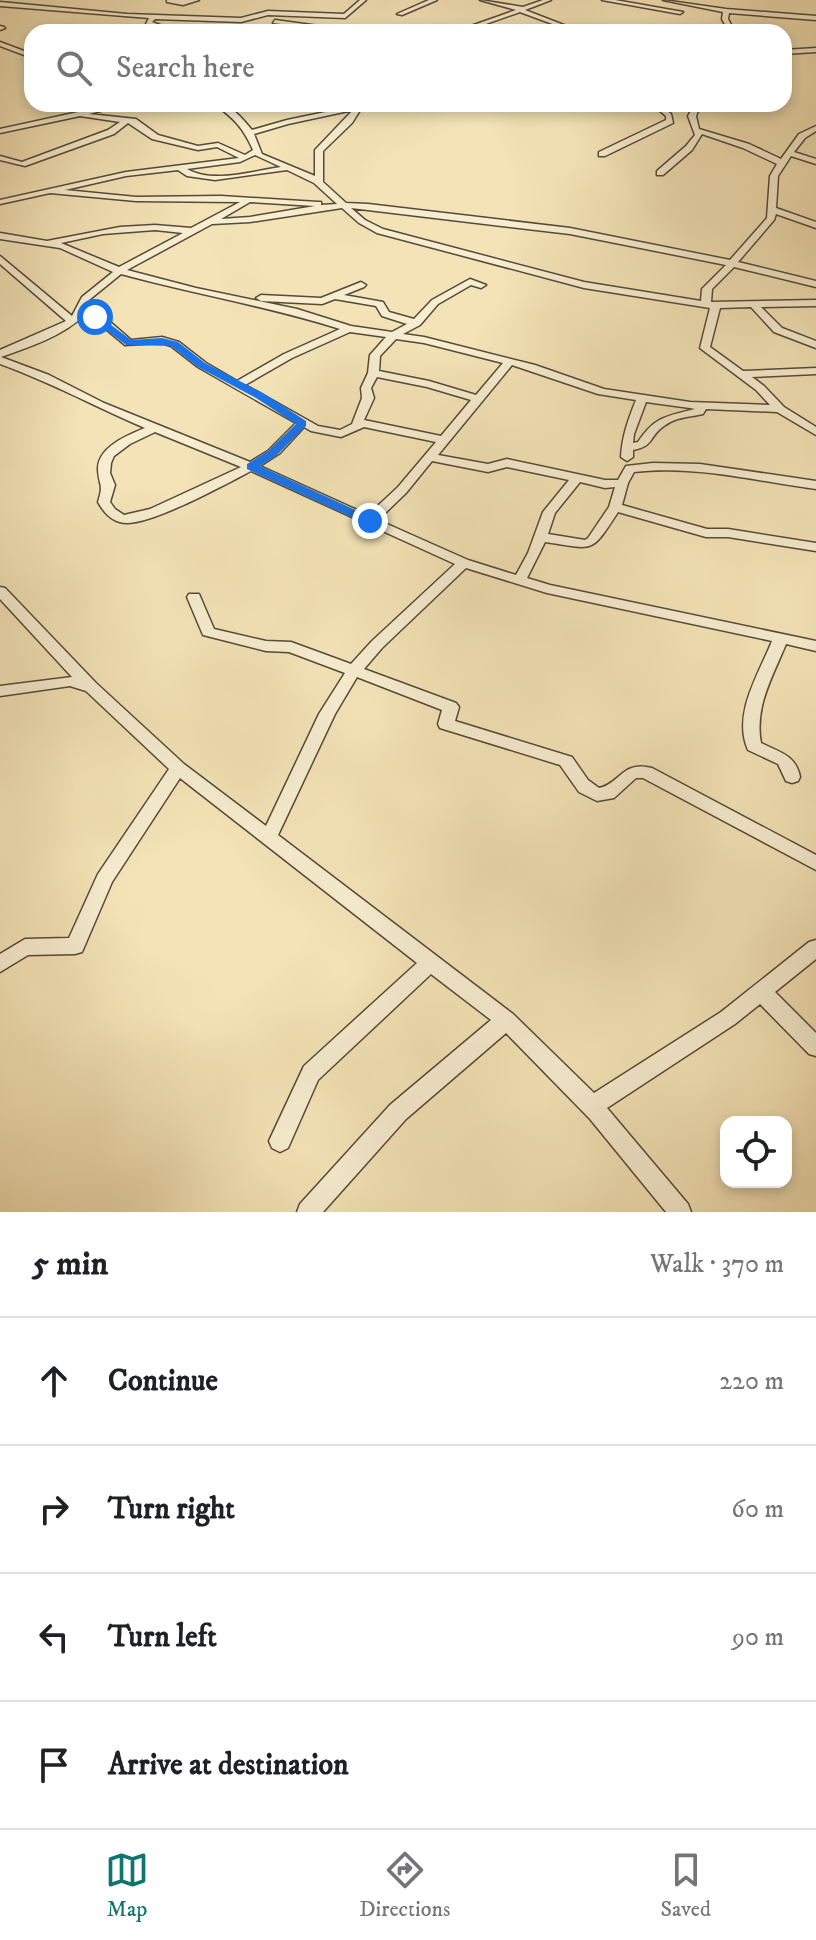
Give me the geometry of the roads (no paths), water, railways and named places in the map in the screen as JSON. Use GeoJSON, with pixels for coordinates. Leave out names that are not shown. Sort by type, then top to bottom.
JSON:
{"type":"FeatureCollection","features":[{"type":"Feature","properties":{"kind":"street"},"geometry":{"type":"LineString","coordinates":[[169,1],[183,3],[196,0]]}},
{"type":"Feature","properties":{"kind":"street"},"geometry":{"type":"LineString","coordinates":[[246,20],[268,13],[345,16],[363,0]]}},
{"type":"Feature","properties":{"kind":"street"},"geometry":{"type":"LineString","coordinates":[[400,14],[434,0]]}},
{"type":"Feature","properties":{"kind":"street"},"geometry":{"type":"LineString","coordinates":[[483,0],[519,9],[558,24]]}},
{"type":"Feature","properties":{"kind":"street"},"geometry":{"type":"LineString","coordinates":[[479,24],[548,0]]}},
{"type":"Feature","properties":{"kind":"street"},"geometry":{"type":"LineString","coordinates":[[605,0],[680,12]]}},
{"type":"Feature","properties":{"kind":"street"},"geometry":{"type":"LineString","coordinates":[[666,0],[726,11],[816,18]]}},
{"type":"Feature","properties":{"kind":"street"},"geometry":{"type":"LineString","coordinates":[[743,11],[754,0]]}},
{"type":"Feature","properties":{"kind":"street"},"geometry":{"type":"LineString","coordinates":[[0,4],[282,24]]}},
{"type":"Feature","properties":{"kind":"street"},"geometry":{"type":"LineString","coordinates":[[726,11],[728,24]]}},
{"type":"Feature","properties":{"kind":"street"},"geometry":{"type":"LineString","coordinates":[[153,24],[147,22],[159,16]]}},
{"type":"Feature","properties":{"kind":"street"},"geometry":{"type":"LineString","coordinates":[[0,44],[24,53]]}},
{"type":"Feature","properties":{"kind":"street"},"geometry":{"type":"LineString","coordinates":[[792,52],[816,50]]}},
{"type":"Feature","properties":{"kind":"street"},"geometry":{"type":"LineString","coordinates":[[0,131],[94,112]]}},
{"type":"Feature","properties":{"kind":"street"},"geometry":{"type":"LineString","coordinates":[[231,112],[250,133],[256,152],[319,182],[346,205],[361,223],[394,236],[584,285],[711,305],[816,303]]}},
{"type":"Feature","properties":{"kind":"street"},"geometry":{"type":"LineString","coordinates":[[250,133],[333,112]]}},
{"type":"Feature","properties":{"kind":"street"},"geometry":{"type":"LineString","coordinates":[[319,182],[319,150],[356,112]]}},
{"type":"Feature","properties":{"kind":"street"},"geometry":{"type":"LineString","coordinates":[[602,154],[670,121],[665,112]]}},
{"type":"Feature","properties":{"kind":"street"},"geometry":{"type":"LineString","coordinates":[[660,173],[699,135],[692,116],[694,112]]}},
{"type":"Feature","properties":{"kind":"street"},"geometry":{"type":"LineString","coordinates":[[83,115],[127,120],[155,137],[198,148],[218,145],[246,158]]}},
{"type":"Feature","properties":{"kind":"street"},"geometry":{"type":"LineString","coordinates":[[0,158],[22,164],[111,132],[127,120]]}},
{"type":"Feature","properties":{"kind":"street"},"geometry":{"type":"LineString","coordinates":[[815,129],[802,136],[774,176],[771,218],[707,289],[711,305],[705,348],[743,374],[780,409],[816,432]]}},
{"type":"Feature","properties":{"kind":"street"},"geometry":{"type":"LineString","coordinates":[[696,130],[746,146],[782,163]]}},
{"type":"Feature","properties":{"kind":"street"},"geometry":{"type":"LineString","coordinates":[[0,202],[126,174],[246,158],[256,152]]}},
{"type":"Feature","properties":{"kind":"street"},"geometry":{"type":"LineString","coordinates":[[789,153],[816,162]]}},
{"type":"Feature","properties":{"kind":"street"},"geometry":{"type":"LineString","coordinates":[[180,168],[189,176],[201,178],[230,178],[288,169]]}},
{"type":"Feature","properties":{"kind":"street"},"geometry":{"type":"LineString","coordinates":[[50,191],[136,199],[346,205],[556,229],[733,263],[816,284]]}},
{"type":"Feature","properties":{"kind":"street"},"geometry":{"type":"LineString","coordinates":[[0,357],[52,332],[76,316],[85,299],[119,271],[248,200]]}},
{"type":"Feature","properties":{"kind":"street"},"geometry":{"type":"LineString","coordinates":[[210,221],[266,217],[346,205]]}},
{"type":"Feature","properties":{"kind":"street"},"geometry":{"type":"LineString","coordinates":[[773,210],[813,221]]}},
{"type":"Feature","properties":{"kind":"street"},"geometry":{"type":"LineString","coordinates":[[47,243],[102,230],[159,225],[191,231]]}},
{"type":"Feature","properties":{"kind":"street"},"geometry":{"type":"LineString","coordinates":[[0,236],[47,243],[76,251],[119,271],[294,311],[349,329],[394,335],[509,362],[550,373],[586,388],[702,405],[780,409]]}},
{"type":"Feature","properties":{"kind":"street"},"geometry":{"type":"LineString","coordinates":[[0,259],[76,316],[105,323],[129,343],[169,341],[202,365],[302,423],[341,434],[349,432],[357,424],[368,398],[366,388],[373,373],[375,355],[394,335],[416,323],[435,302],[470,282],[481,285]]}},
{"type":"Feature","properties":{"kind":"street"},"geometry":{"type":"LineString","coordinates":[[234,298],[322,301],[361,285]]}},
{"type":"Feature","properties":{"kind":"street"},"geometry":{"type":"LineString","coordinates":[[338,296],[380,304],[385,314],[416,323]]}},
{"type":"Feature","properties":{"kind":"street"},"geometry":{"type":"LineString","coordinates":[[754,305],[778,330],[816,345]]}},
{"type":"Feature","properties":{"kind":"street"},"geometry":{"type":"LineString","coordinates":[[239,384],[288,356],[349,329]]}},
{"type":"Feature","properties":{"kind":"street"},"geometry":{"type":"LineString","coordinates":[[0,357],[100,405],[251,467],[463,563],[519,581],[816,646]]}},
{"type":"Feature","properties":{"kind":"street"},"geometry":{"type":"LineString","coordinates":[[370,521],[509,362]]}},
{"type":"Feature","properties":{"kind":"street"},"geometry":{"type":"LineString","coordinates":[[743,374],[816,371]]}},
{"type":"Feature","properties":{"kind":"street"},"geometry":{"type":"LineString","coordinates":[[373,373],[429,384],[479,399]]}},
{"type":"Feature","properties":{"kind":"street"},"geometry":{"type":"LineString","coordinates":[[540,537],[586,544],[593,541],[615,507],[630,469],[626,448],[628,434],[642,398]]}},
{"type":"Feature","properties":{"kind":"street"},"geometry":{"type":"LineString","coordinates":[[626,448],[642,445],[654,425],[678,415],[699,412],[702,405]]}},
{"type":"Feature","properties":{"kind":"street"},"geometry":{"type":"LineString","coordinates":[[157,427],[115,448],[103,462],[104,476],[109,485],[104,502],[119,517],[135,519],[165,509],[251,467],[272,454],[302,423]]}},
{"type":"Feature","properties":{"kind":"street"},"geometry":{"type":"LineString","coordinates":[[357,424],[443,440]]}},
{"type":"Feature","properties":{"kind":"street"},"geometry":{"type":"LineString","coordinates":[[429,457],[488,468],[507,463],[576,479],[622,483]]}},
{"type":"Feature","properties":{"kind":"street"},"geometry":{"type":"LineString","coordinates":[[630,469],[669,465],[816,485]]}},
{"type":"Feature","properties":{"kind":"street"},"geometry":{"type":"LineString","coordinates":[[519,581],[549,512],[576,479]]}},
{"type":"Feature","properties":{"kind":"street"},"geometry":{"type":"LineString","coordinates":[[615,507],[706,533],[728,533],[816,547]]}},
{"type":"Feature","properties":{"kind":"street"},"geometry":{"type":"LineString","coordinates":[[268,838],[296,787],[326,711],[353,671],[390,631],[463,563]]}},
{"type":"Feature","properties":{"kind":"street"},"geometry":{"type":"LineString","coordinates":[[0,591],[91,687],[178,768],[506,1020],[550,1060],[680,1212]]}},
{"type":"Feature","properties":{"kind":"street"},"geometry":{"type":"LineString","coordinates":[[194,597],[208,632],[266,646],[291,647],[451,707],[446,724],[566,761],[587,790],[600,796],[614,792],[632,773],[646,772],[816,863]]}},
{"type":"Feature","properties":{"kind":"street"},"geometry":{"type":"LineString","coordinates":[[780,640],[749,714],[749,731],[754,746],[787,760],[792,777]]}},
{"type":"Feature","properties":{"kind":"street"},"geometry":{"type":"LineString","coordinates":[[0,691],[70,681],[91,687]]}},
{"type":"Feature","properties":{"kind":"street"},"geometry":{"type":"LineString","coordinates":[[0,964],[25,947],[75,946],[104,879],[178,768]]}},
{"type":"Feature","properties":{"kind":"street"},"geometry":{"type":"LineString","coordinates":[[592,1106],[677,1053],[816,948]]}},
{"type":"Feature","properties":{"kind":"street"},"geometry":{"type":"LineString","coordinates":[[280,1141],[311,1073],[431,962]]}},
{"type":"Feature","properties":{"kind":"street"},"geometry":{"type":"LineString","coordinates":[[761,992],[816,1047]]}},
{"type":"Feature","properties":{"kind":"street"},"geometry":{"type":"LineString","coordinates":[[308,1212],[398,1112],[506,1020]]}}]}
